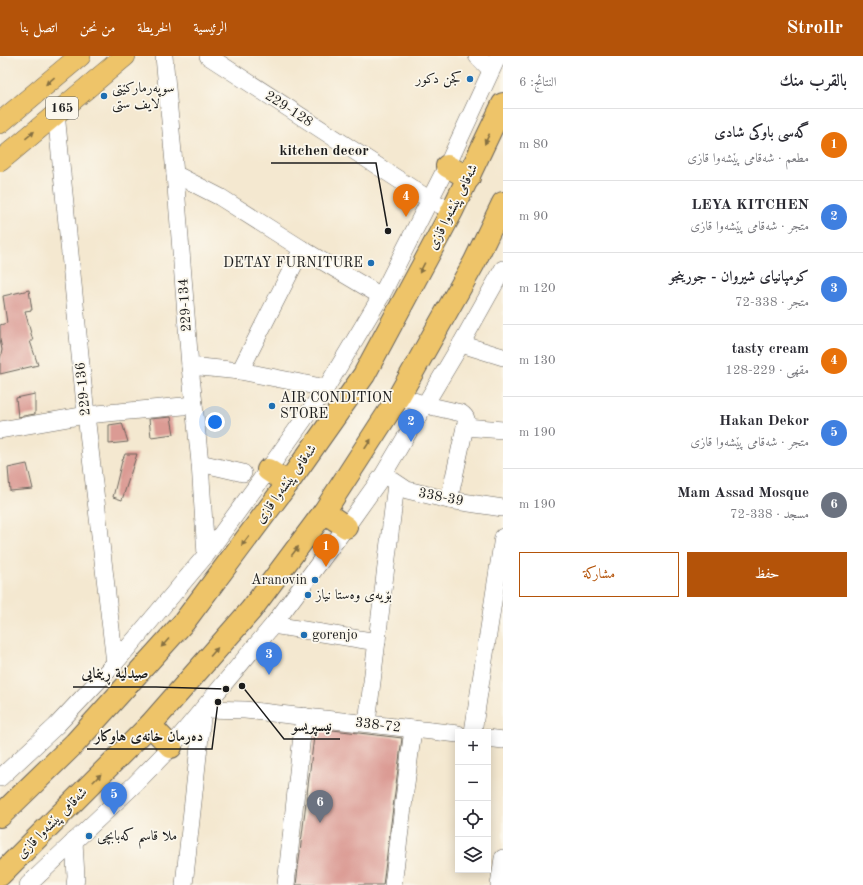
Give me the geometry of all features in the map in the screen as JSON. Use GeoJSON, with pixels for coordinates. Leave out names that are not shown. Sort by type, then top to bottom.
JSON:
{"type":"FeatureCollection","features":[{"type":"Feature","properties":{"kind":"highway","name":"شەقامی پێشەوا قازی"},"geometry":{"type":"LineString","coordinates":[[0,816],[75,743],[184,622],[288,483],[364,376],[452,212],[503,104]]}},
{"type":"Feature","properties":{"kind":"highway"},"geometry":{"type":"LineString","coordinates":[[447,166],[469,178]]}},
{"type":"Feature","properties":{"kind":"highway","name":"شەقامی پێشەوا قازی"},"geometry":{"type":"LineString","coordinates":[[0,875],[150,725],[251,610],[324,512],[399,396],[501,213]]}},
{"type":"Feature","properties":{"kind":"highway"},"geometry":{"type":"LineString","coordinates":[[268,470],[288,483]]}},
{"type":"Feature","properties":{"kind":"highway"},"geometry":{"type":"LineString","coordinates":[[324,512],[346,527]]}},
{"type":"Feature","properties":{"kind":"highway"},"geometry":{"type":"LineString","coordinates":[[150,725],[171,747]]}},
{"type":"Feature","properties":{"kind":"main road","name":"165"},"geometry":{"type":"LineString","coordinates":[[0,123],[80,56]]}},
{"type":"Feature","properties":{"kind":"main road","name":"165"},"geometry":{"type":"LineString","coordinates":[[0,160],[125,56]]}},
{"type":"Feature","properties":{"kind":"street","name":"229-134"},"geometry":{"type":"LineString","coordinates":[[164,56],[190,366],[200,463],[206,555]]}},
{"type":"Feature","properties":{"kind":"street","name":"229-128"},"geometry":{"type":"LineString","coordinates":[[208,56],[430,200],[452,212]]}},
{"type":"Feature","properties":{"kind":"street"},"geometry":{"type":"LineString","coordinates":[[0,778],[56,726],[115,664],[206,555],[326,388],[381,296],[447,166],[495,63],[477,56]]}},
{"type":"Feature","properties":{"kind":"street","name":"229-136"},"geometry":{"type":"LineString","coordinates":[[56,113],[86,415],[115,664]]}},
{"type":"Feature","properties":{"kind":"street"},"geometry":{"type":"LineString","coordinates":[[175,174],[220,197],[302,249],[381,296]]}},
{"type":"Feature","properties":{"kind":"street"},"geometry":{"type":"LineString","coordinates":[[240,371],[302,249]]}},
{"type":"Feature","properties":{"kind":"street"},"geometry":{"type":"LineString","coordinates":[[28,885],[135,784],[171,747],[273,625],[346,527],[390,479],[426,405],[503,269]]}},
{"type":"Feature","properties":{"kind":"street"},"geometry":{"type":"LineString","coordinates":[[461,344],[503,357]]}},
{"type":"Feature","properties":{"kind":"street"},"geometry":{"type":"LineString","coordinates":[[190,366],[240,371],[326,388]]}},
{"type":"Feature","properties":{"kind":"street"},"geometry":{"type":"LineString","coordinates":[[399,396],[426,405],[461,413],[465,416],[465,427],[449,500]]}},
{"type":"Feature","properties":{"kind":"street"},"geometry":{"type":"LineString","coordinates":[[0,430],[86,415],[194,405]]}},
{"type":"Feature","properties":{"kind":"street"},"geometry":{"type":"LineString","coordinates":[[465,427],[503,430]]}},
{"type":"Feature","properties":{"kind":"street"},"geometry":{"type":"LineString","coordinates":[[200,463],[243,473]]}},
{"type":"Feature","properties":{"kind":"street"},"geometry":{"type":"LineString","coordinates":[[367,723],[377,642],[390,479]]}},
{"type":"Feature","properties":{"kind":"street","name":"338-39"},"geometry":{"type":"LineString","coordinates":[[390,479],[407,490],[449,500],[503,508]]}},
{"type":"Feature","properties":{"kind":"street"},"geometry":{"type":"LineString","coordinates":[[474,729],[498,612],[503,537]]}},
{"type":"Feature","properties":{"kind":"street"},"geometry":{"type":"LineString","coordinates":[[273,625],[377,642]]}},
{"type":"Feature","properties":{"kind":"street"},"geometry":{"type":"LineString","coordinates":[[184,885],[203,709]]}},
{"type":"Feature","properties":{"kind":"street","name":"338-72"},"geometry":{"type":"LineString","coordinates":[[203,709],[245,710],[455,734]]}},
{"type":"Feature","properties":{"kind":"street"},"geometry":{"type":"LineString","coordinates":[[286,885],[304,716]]}},
{"type":"Feature","properties":{"kind":"street"},"geometry":{"type":"LineString","coordinates":[[393,885],[413,729]]}},
{"type":"Feature","properties":{"kind":"street"},"geometry":{"type":"LineString","coordinates":[[491,738],[503,740]]}},
{"type":"Feature","properties":{"kind":"street"},"geometry":{"type":"LineString","coordinates":[[74,841],[75,885]]}},
{"type":"Feature","properties":{"kind":"street"},"geometry":{"type":"LineString","coordinates":[[499,885],[503,858]]}},
{"type":"Feature","properties":{"kind":"building"},"geometry":{"type":"Polygon","coordinates":[[[29,290],[32,310],[25,311],[33,341],[30,341],[38,365],[0,374],[0,359],[2,350],[0,325],[7,323],[3,296],[29,290]]]}},
{"type":"Feature","properties":{"kind":"building"},"geometry":{"type":"Polygon","coordinates":[[[35,394],[35,414],[18,417],[16,398],[35,394]]]}},
{"type":"Feature","properties":{"kind":"building"},"geometry":{"type":"Polygon","coordinates":[[[171,417],[174,434],[151,437],[149,419],[171,417]]]}},
{"type":"Feature","properties":{"kind":"building"},"geometry":{"type":"Polygon","coordinates":[[[122,423],[128,442],[109,444],[109,425],[122,423]]]}},
{"type":"Feature","properties":{"kind":"building"},"geometry":{"type":"Polygon","coordinates":[[[125,454],[137,454],[122,500],[113,497],[125,454]]]}},
{"type":"Feature","properties":{"kind":"building"},"geometry":{"type":"Polygon","coordinates":[[[27,464],[33,489],[10,491],[8,468],[27,464]]]}},
{"type":"Feature","properties":{"kind":"building"},"geometry":{"type":"Polygon","coordinates":[[[315,728],[402,738],[383,885],[296,885],[315,728]]]}},
{"type":"Feature","properties":{"kind":"place","name":"كجن دكور"},"geometry":{"type":"Point","coordinates":[470,79]}},
{"type":"Feature","properties":{"kind":"place","name":"سوپەرمارکێتی لایف ستی"},"geometry":{"type":"Point","coordinates":[104,96]}},
{"type":"Feature","properties":{"kind":"place","name":"tasty cream"},"geometry":{"type":"Point","coordinates":[406,217]}},
{"type":"Feature","properties":{"kind":"place","name":"kitchen decor"},"geometry":{"type":"Point","coordinates":[388,231]}},
{"type":"Feature","properties":{"kind":"place","name":"DETAY FURNITURE"},"geometry":{"type":"Point","coordinates":[371,263]}},
{"type":"Feature","properties":{"kind":"place","name":"AIR CONDITION STORE"},"geometry":{"type":"Point","coordinates":[272,406]}},
{"type":"Feature","properties":{"kind":"place","name":"LEYA KITCHEN"},"geometry":{"type":"Point","coordinates":[411,442]}},
{"type":"Feature","properties":{"kind":"place","name":"گەسی باوکی شادی"},"geometry":{"type":"Point","coordinates":[326,567]}},
{"type":"Feature","properties":{"kind":"place","name":"Aranovin"},"geometry":{"type":"Point","coordinates":[315,580]}},
{"type":"Feature","properties":{"kind":"place","name":"بۆیەی وەستا نیاز"},"geometry":{"type":"Point","coordinates":[308,595]}},
{"type":"Feature","properties":{"kind":"place","name":"gorenjo"},"geometry":{"type":"Point","coordinates":[304,635]}},
{"type":"Feature","properties":{"kind":"place","name":"كومپانیای شیروان - جورینجو"},"geometry":{"type":"Point","coordinates":[269,675]}},
{"type":"Feature","properties":{"kind":"place","name":"نيسپريسو"},"geometry":{"type":"Point","coordinates":[242,686]}},
{"type":"Feature","properties":{"kind":"place","name":"صيدلية ڕینمایی"},"geometry":{"type":"Point","coordinates":[226,689]}},
{"type":"Feature","properties":{"kind":"place","name":"دەرمان خانەی هاوکار"},"geometry":{"type":"Point","coordinates":[218,702]}},
{"type":"Feature","properties":{"kind":"place","name":"Hakan Dekor"},"geometry":{"type":"Point","coordinates":[114,815]}},
{"type":"Feature","properties":{"kind":"place","name":"Mam Assad Mosque"},"geometry":{"type":"Point","coordinates":[320,823]}},
{"type":"Feature","properties":{"kind":"place","name":"ملا قاسم کەبابچی"},"geometry":{"type":"Point","coordinates":[89,836]}}]}
